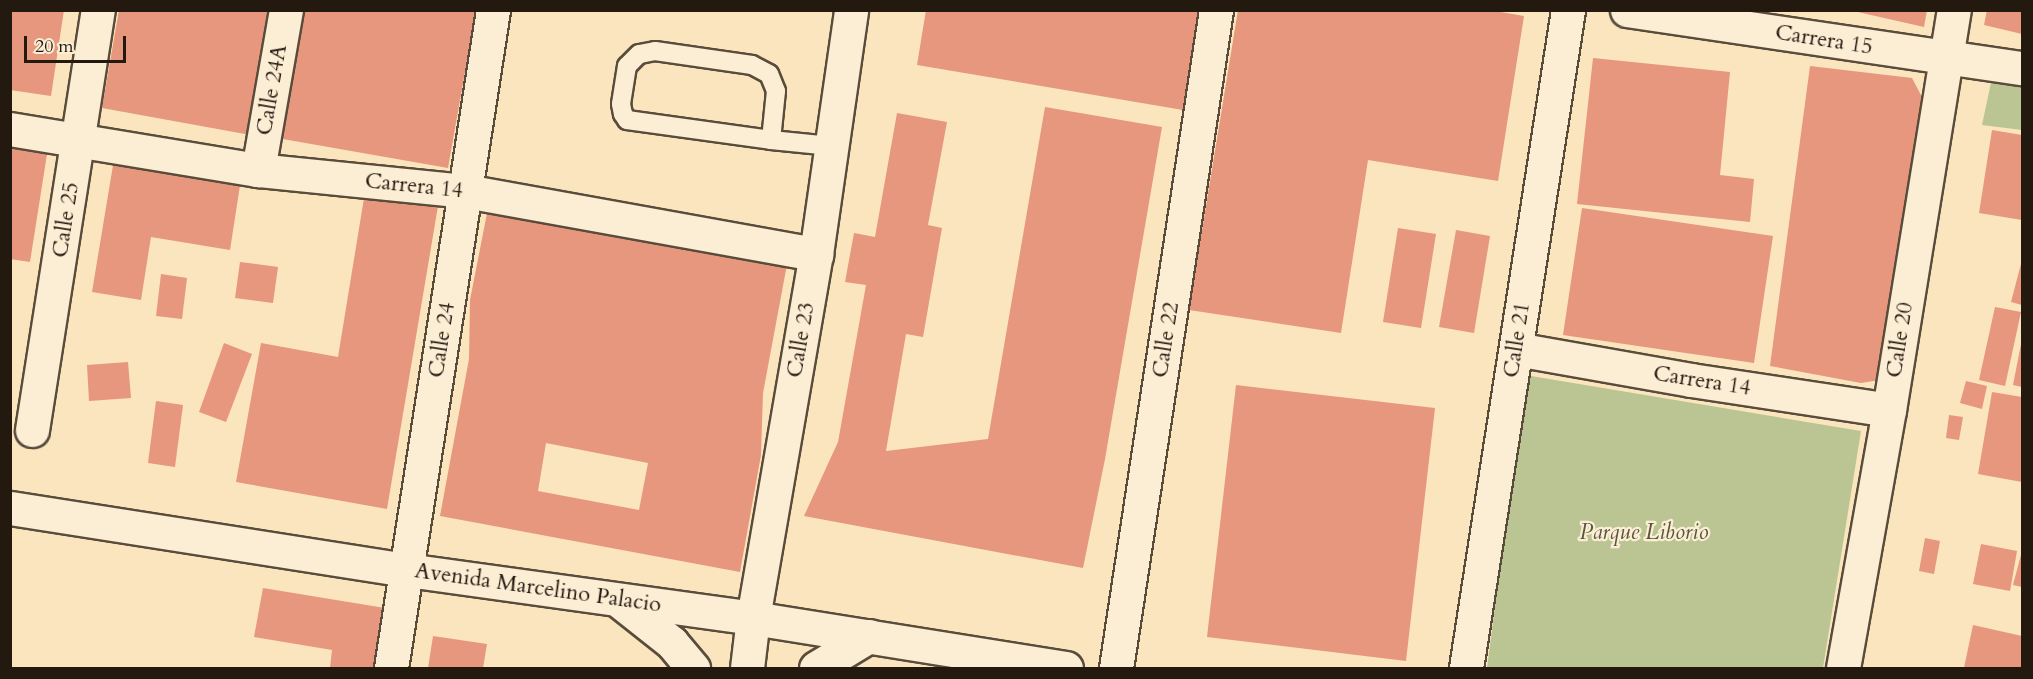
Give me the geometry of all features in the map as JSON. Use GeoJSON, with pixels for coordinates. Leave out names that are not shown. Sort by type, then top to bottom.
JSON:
{"type":"FeatureCollection","features":[{"type":"Feature","properties":{"kind":"street","name":"Calle 25"},"geometry":{"type":"LineString","coordinates":[[32,430],[98,10]]}},
{"type":"Feature","properties":{"kind":"street","name":"Calle 24A"},"geometry":{"type":"LineString","coordinates":[[258,170],[286,10]]}},
{"type":"Feature","properties":{"kind":"street","name":"Calle 24"},"geometry":{"type":"LineString","coordinates":[[391,669],[493,10]]}},
{"type":"Feature","properties":{"kind":"street","name":"Calle 23"},"geometry":{"type":"LineString","coordinates":[[747,669],[753,618],[816,254],[851,10]]}},
{"type":"Feature","properties":{"kind":"street","name":"Calle 22"},"geometry":{"type":"LineString","coordinates":[[1116,669],[1216,10]]}},
{"type":"Feature","properties":{"kind":"street","name":"Calle 21"},"geometry":{"type":"LineString","coordinates":[[1466,669],[1568,10]]}},
{"type":"Feature","properties":{"kind":"street","name":"Carrera 15"},"geometry":{"type":"LineString","coordinates":[[1627,10],[2022,68]]}},
{"type":"Feature","properties":{"kind":"street","name":"Calle 20"},"geometry":{"type":"LineString","coordinates":[[1843,669],[1889,410],[1954,10]]}},
{"type":"Feature","properties":{"kind":"street","name":"Carrera 14"},"geometry":{"type":"LineString","coordinates":[[10,129],[258,170],[465,191],[816,254]]}},
{"type":"Feature","properties":{"kind":"street","name":"Carrera 14"},"geometry":{"type":"LineString","coordinates":[[1516,349],[1691,380],[1889,410]]}},
{"type":"Feature","properties":{"kind":"street","name":"Avenida Marcelino Palacio"},"geometry":{"type":"LineString","coordinates":[[10,508],[406,570],[753,618],[1066,669]]}},
{"type":"Feature","properties":{"kind":"street"},"geometry":{"type":"LineString","coordinates":[[618,600],[672,643],[693,669]]}},
{"type":"Feature","properties":{"kind":"street"},"geometry":{"type":"LineString","coordinates":[[816,669],[869,636]]}},
{"type":"Feature","properties":{"kind":"lane"},"geometry":{"type":"LineString","coordinates":[[771,140],[776,91],[769,74],[752,65],[655,51],[639,54],[627,66],[621,104],[627,120],[771,140],[831,146]]}},
{"type":"Feature","properties":{"kind":"green space"},"geometry":{"type":"Polygon","coordinates":[[[1992,78],[2022,85],[2022,130],[1982,125],[1992,78]]]}},
{"type":"Feature","properties":{"kind":"green space","name":"Parque Liborio"},"geometry":{"type":"Polygon","coordinates":[[[1525,375],[1861,431],[1823,668],[1487,668],[1525,375]]]}},
{"type":"Feature","properties":{"kind":"building"},"geometry":{"type":"Polygon","coordinates":[[[10,10],[64,10],[51,96],[10,90],[10,10]]]}},
{"type":"Feature","properties":{"kind":"building"},"geometry":{"type":"Polygon","coordinates":[[[119,10],[278,10],[256,136],[102,108],[119,10]]]}},
{"type":"Feature","properties":{"kind":"building"},"geometry":{"type":"Polygon","coordinates":[[[300,10],[476,10],[448,168],[277,138],[300,10]]]}},
{"type":"Feature","properties":{"kind":"building"},"geometry":{"type":"Polygon","coordinates":[[[926,10],[1206,10],[1189,111],[917,65],[926,10]]]}},
{"type":"Feature","properties":{"kind":"building"},"geometry":{"type":"Polygon","coordinates":[[[1238,10],[1489,10],[1524,16],[1498,181],[1368,160],[1341,333],[1189,310],[1238,10]]]}},
{"type":"Feature","properties":{"kind":"building"},"geometry":{"type":"Polygon","coordinates":[[[1849,10],[1927,10],[1924,27],[1849,10]]]}},
{"type":"Feature","properties":{"kind":"building"},"geometry":{"type":"Polygon","coordinates":[[[1987,10],[2022,10],[2022,34],[1984,25],[1987,10]]]}},
{"type":"Feature","properties":{"kind":"building"},"geometry":{"type":"Polygon","coordinates":[[[1593,58],[1730,72],[1720,175],[1754,179],[1750,222],[1577,204],[1593,58]]]}},
{"type":"Feature","properties":{"kind":"building"},"geometry":{"type":"Polygon","coordinates":[[[1810,66],[1912,78],[1924,101],[1880,380],[1861,383],[1770,366],[1810,66]]]}},
{"type":"Feature","properties":{"kind":"building"},"geometry":{"type":"Polygon","coordinates":[[[1045,107],[1162,127],[1105,459],[1083,568],[804,516],[838,442],[866,285],[845,282],[854,233],[875,237],[897,113],[947,122],[928,225],[942,228],[923,337],[906,334],[886,451],[988,439],[1045,107]]]}},
{"type":"Feature","properties":{"kind":"building"},"geometry":{"type":"Polygon","coordinates":[[[1992,130],[2022,135],[2022,220],[1979,213],[1992,130]]]}},
{"type":"Feature","properties":{"kind":"building"},"geometry":{"type":"Polygon","coordinates":[[[10,148],[47,154],[30,262],[10,259],[10,148]]]}},
{"type":"Feature","properties":{"kind":"building"},"geometry":{"type":"Polygon","coordinates":[[[114,159],[241,179],[230,250],[151,237],[141,300],[92,292],[114,159]]]}},
{"type":"Feature","properties":{"kind":"building"},"geometry":{"type":"Polygon","coordinates":[[[365,192],[438,206],[387,509],[236,482],[261,343],[338,357],[365,192]]]}},
{"type":"Feature","properties":{"kind":"building"},"geometry":{"type":"Polygon","coordinates":[[[489,203],[788,259],[763,393],[761,455],[740,572],[440,516],[469,359],[470,300],[489,203]],[[546,443],[538,491],[639,510],[648,463],[546,443]]]}},
{"type":"Feature","properties":{"kind":"building"},"geometry":{"type":"Polygon","coordinates":[[[1582,208],[1773,236],[1754,363],[1563,335],[1582,208]]]}},
{"type":"Feature","properties":{"kind":"building"},"geometry":{"type":"Polygon","coordinates":[[[1398,228],[1436,234],[1421,328],[1383,322],[1398,228]]]}},
{"type":"Feature","properties":{"kind":"building"},"geometry":{"type":"Polygon","coordinates":[[[1456,230],[1490,236],[1474,333],[1439,327],[1456,230]]]}},
{"type":"Feature","properties":{"kind":"building"},"geometry":{"type":"Polygon","coordinates":[[[2022,260],[2022,305],[2011,302],[2022,260]]]}},
{"type":"Feature","properties":{"kind":"building"},"geometry":{"type":"Polygon","coordinates":[[[240,262],[278,267],[273,303],[235,298],[240,262]]]}},
{"type":"Feature","properties":{"kind":"building"},"geometry":{"type":"Polygon","coordinates":[[[161,274],[187,278],[182,319],[156,316],[161,274]]]}},
{"type":"Feature","properties":{"kind":"building"},"geometry":{"type":"Polygon","coordinates":[[[1995,307],[2021,312],[2005,386],[1979,380],[1995,307]]]}},
{"type":"Feature","properties":{"kind":"building"},"geometry":{"type":"Polygon","coordinates":[[[224,343],[252,354],[226,422],[199,412],[224,343]]]}},
{"type":"Feature","properties":{"kind":"building"},"geometry":{"type":"Polygon","coordinates":[[[2022,344],[2022,387],[2013,385],[2022,344]]]}},
{"type":"Feature","properties":{"kind":"building"},"geometry":{"type":"Polygon","coordinates":[[[128,362],[131,398],[89,401],[87,365],[128,362]]]}},
{"type":"Feature","properties":{"kind":"building"},"geometry":{"type":"Polygon","coordinates":[[[1966,381],[1987,386],[1982,409],[1960,403],[1966,381]]]}},
{"type":"Feature","properties":{"kind":"building"},"geometry":{"type":"Polygon","coordinates":[[[1236,385],[1435,408],[1406,661],[1207,637],[1236,385]]]}},
{"type":"Feature","properties":{"kind":"building"},"geometry":{"type":"Polygon","coordinates":[[[1992,392],[2022,397],[2022,482],[1978,474],[1992,392]]]}},
{"type":"Feature","properties":{"kind":"building"},"geometry":{"type":"Polygon","coordinates":[[[156,401],[183,405],[175,467],[148,463],[156,401]]]}},
{"type":"Feature","properties":{"kind":"building"},"geometry":{"type":"Polygon","coordinates":[[[1949,415],[1963,417],[1959,440],[1946,438],[1949,415]]]}},
{"type":"Feature","properties":{"kind":"building"},"geometry":{"type":"Polygon","coordinates":[[[1925,538],[1940,541],[1934,574],[1919,571],[1925,538]]]}},
{"type":"Feature","properties":{"kind":"building"},"geometry":{"type":"Polygon","coordinates":[[[1981,544],[2017,551],[2010,591],[1973,584],[1981,544]]]}},
{"type":"Feature","properties":{"kind":"building"},"geometry":{"type":"Polygon","coordinates":[[[2022,551],[2022,587],[2013,585],[2022,551]]]}},
{"type":"Feature","properties":{"kind":"building"},"geometry":{"type":"Polygon","coordinates":[[[263,588],[391,609],[382,668],[330,668],[332,650],[254,637],[263,588]]]}},
{"type":"Feature","properties":{"kind":"building"},"geometry":{"type":"Polygon","coordinates":[[[1973,625],[2022,636],[2022,668],[1964,668],[1973,625]]]}},
{"type":"Feature","properties":{"kind":"building"},"geometry":{"type":"Polygon","coordinates":[[[433,636],[487,644],[483,668],[428,668],[433,636]]]}}]}
